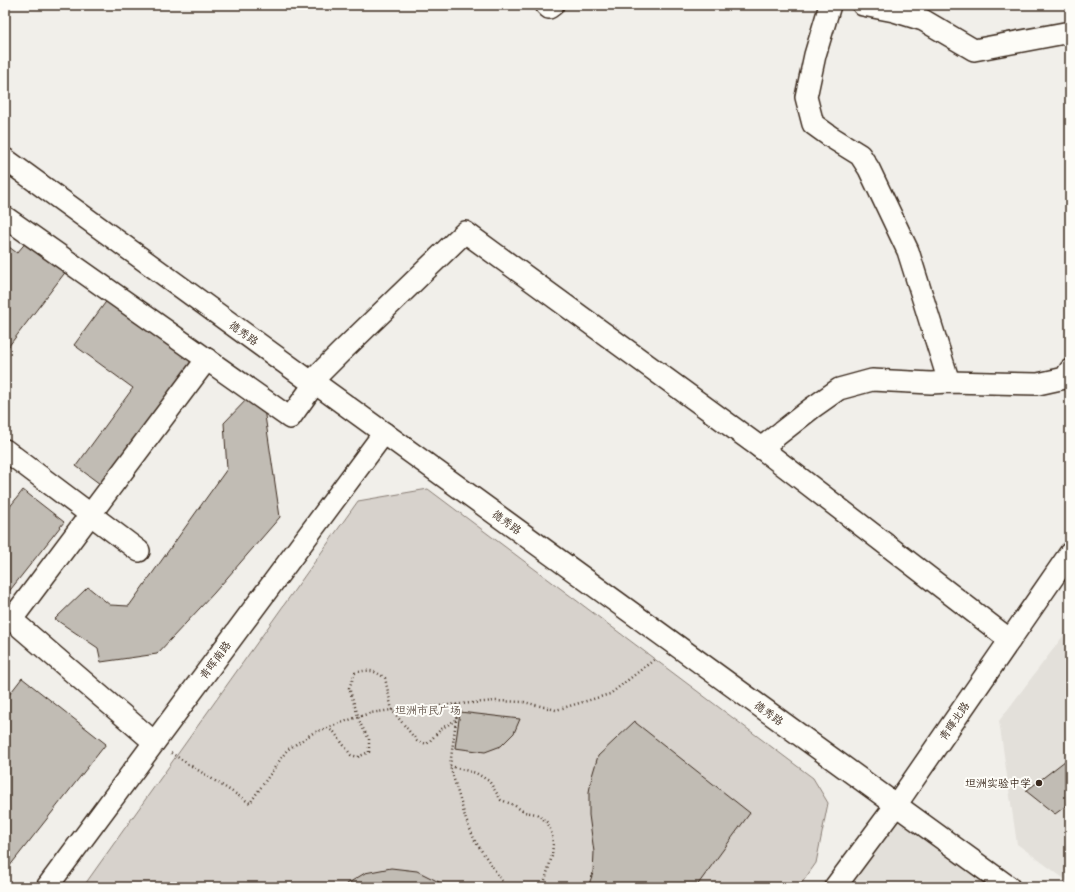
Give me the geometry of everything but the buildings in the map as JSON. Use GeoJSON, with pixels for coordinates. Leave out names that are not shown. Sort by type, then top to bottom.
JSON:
{"type":"FeatureCollection","features":[{"type":"Feature","properties":{"kind":"street"},"geometry":{"type":"LineString","coordinates":[[546,5],[549,8],[553,5]]}},
{"type":"Feature","properties":{"kind":"street"},"geometry":{"type":"LineString","coordinates":[[830,5],[815,55],[806,98],[813,124],[860,155],[869,169],[908,251],[949,382]]}},
{"type":"Feature","properties":{"kind":"street"},"geometry":{"type":"LineString","coordinates":[[863,5],[894,11],[923,20],[974,50],[1070,32]]}},
{"type":"Feature","properties":{"kind":"street","name":"德秀路"},"geometry":{"type":"LineString","coordinates":[[8,167],[384,433],[1009,887]]}},
{"type":"Feature","properties":{"kind":"street"},"geometry":{"type":"LineString","coordinates":[[5,217],[290,418],[313,383],[341,352],[465,232],[761,448],[1010,640]]}},
{"type":"Feature","properties":{"kind":"street"},"geometry":{"type":"LineString","coordinates":[[154,742],[8,616],[90,514],[207,359]]}},
{"type":"Feature","properties":{"kind":"street"},"geometry":{"type":"LineString","coordinates":[[761,448],[812,408],[840,389],[872,380],[913,383],[949,382],[1038,384],[1065,378],[1070,370]]}},
{"type":"Feature","properties":{"kind":"street","name":"青晖南路"},"geometry":{"type":"LineString","coordinates":[[46,887],[384,433]]}},
{"type":"Feature","properties":{"kind":"street"},"geometry":{"type":"LineString","coordinates":[[5,450],[139,551]]}},
{"type":"Feature","properties":{"kind":"street","name":"青暉北路"},"geometry":{"type":"LineString","coordinates":[[835,887],[896,805],[1070,553]]}},
{"type":"Feature","properties":{"kind":"path"},"geometry":{"type":"LineString","coordinates":[[154,742],[250,803],[287,750],[313,733],[327,728],[370,714],[431,705],[458,705],[496,701],[524,702],[556,710],[610,694],[655,659]]}},
{"type":"Feature","properties":{"kind":"path"},"geometry":{"type":"LineString","coordinates":[[327,728],[334,732],[351,755],[358,757],[369,752],[369,739],[361,725],[349,688],[355,674],[364,671],[376,672],[385,678],[392,710],[417,741],[427,744],[442,728],[456,720]]}},
{"type":"Feature","properties":{"kind":"path"},"geometry":{"type":"LineString","coordinates":[[458,705],[450,766],[462,808],[475,841],[506,887]]}},
{"type":"Feature","properties":{"kind":"path"},"geometry":{"type":"LineString","coordinates":[[450,766],[476,773],[489,780],[501,800],[514,805],[524,812],[537,814],[548,823],[553,844],[552,856],[543,887]]}},
{"type":"Feature","properties":{"kind":"shaded area","name":"坦洲实验中学"},"geometry":{"type":"Polygon","coordinates":[[[1070,627],[1070,883],[1017,844],[999,721],[1070,627]]]}},
{"type":"Feature","properties":{"kind":"shaded area"},"geometry":{"type":"Polygon","coordinates":[[[896,805],[1009,887],[843,887],[896,805]]]}},
{"type":"Feature","properties":{"kind":"green space","name":"坦洲市民广场"},"geometry":{"type":"Polygon","coordinates":[[[428,489],[813,778],[828,803],[816,863],[799,887],[83,887],[358,501],[428,489]]]}},
{"type":"Feature","properties":{"kind":"place","name":"坦洲实验中学"},"geometry":{"type":"Point","coordinates":[1039,783]}}]}
